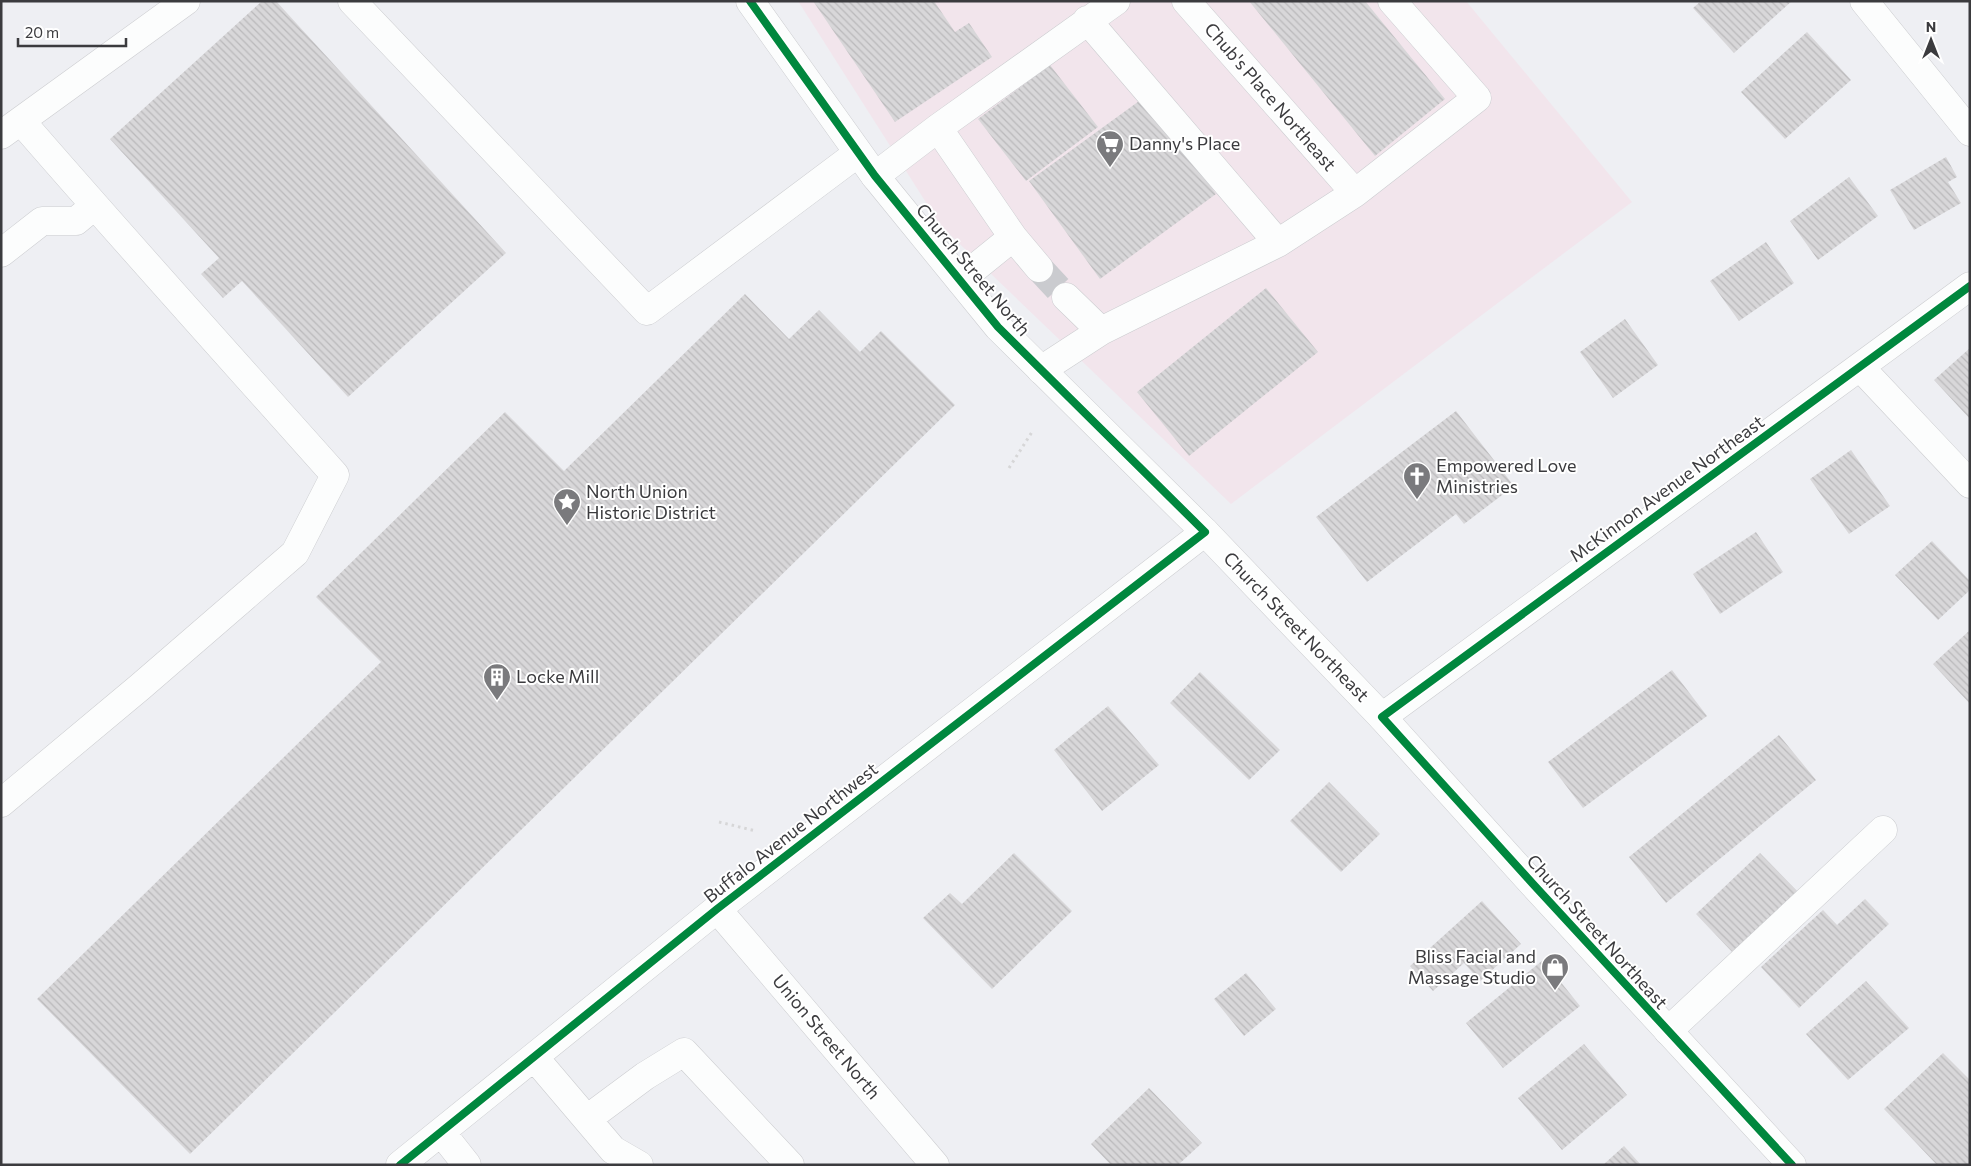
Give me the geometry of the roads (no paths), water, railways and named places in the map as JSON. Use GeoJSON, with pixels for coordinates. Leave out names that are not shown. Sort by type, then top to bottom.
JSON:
{"type":"FeatureCollection","features":[{"type":"Feature","properties":{"kind":"street"},"geometry":{"type":"LineString","coordinates":[[1,803],[147,681],[295,553],[335,475],[94,206],[11,128],[186,1]]}},
{"type":"Feature","properties":{"kind":"street"},"geometry":{"type":"LineString","coordinates":[[352,1],[647,311],[858,153]]}},
{"type":"Feature","properties":{"kind":"street","name":"Church Street North"},"geometry":{"type":"LineString","coordinates":[[750,1],[875,176],[998,327],[1205,532]]}},
{"type":"Feature","properties":{"kind":"street"},"geometry":{"type":"LineString","coordinates":[[875,176],[938,128],[1116,1]]}},
{"type":"Feature","properties":{"kind":"street","name":"Chub's Place Northeast"},"geometry":{"type":"LineString","coordinates":[[1186,1],[1354,193]]}},
{"type":"Feature","properties":{"kind":"street"},"geometry":{"type":"LineString","coordinates":[[1041,370],[1101,331],[1278,243],[1354,193],[1477,98],[1392,1]]}},
{"type":"Feature","properties":{"kind":"street"},"geometry":{"type":"LineString","coordinates":[[1864,1],[1970,132]]}},
{"type":"Feature","properties":{"kind":"street"},"geometry":{"type":"LineString","coordinates":[[1087,20],[1278,243]]}},
{"type":"Feature","properties":{"kind":"street"},"geometry":{"type":"LineString","coordinates":[[938,128],[1013,237],[1039,268]]}},
{"type":"Feature","properties":{"kind":"street"},"geometry":{"type":"LineString","coordinates":[[1,253],[42,221],[76,221],[94,206]]}},
{"type":"Feature","properties":{"kind":"street"},"geometry":{"type":"LineString","coordinates":[[960,280],[1013,237]]}},
{"type":"Feature","properties":{"kind":"street","name":"McKinnon Avenue Northeast"},"geometry":{"type":"LineString","coordinates":[[1382,717],[1970,286]]}},
{"type":"Feature","properties":{"kind":"street"},"geometry":{"type":"LineString","coordinates":[[1066,297],[1101,331]]}},
{"type":"Feature","properties":{"kind":"street"},"geometry":{"type":"LineString","coordinates":[[1860,367],[1970,484]]}},
{"type":"Feature","properties":{"kind":"street","name":"Church Street Northeast"},"geometry":{"type":"LineString","coordinates":[[1205,532],[1382,717],[1792,1165]]}},
{"type":"Feature","properties":{"kind":"street","name":"Buffalo Avenue Northwest"},"geometry":{"type":"LineString","coordinates":[[400,1165],[717,909],[1205,532]]}},
{"type":"Feature","properties":{"kind":"street"},"geometry":{"type":"LineString","coordinates":[[1668,1031],[1883,830]]}},
{"type":"Feature","properties":{"kind":"street","name":"Union Street North"},"geometry":{"type":"LineString","coordinates":[[717,909],[935,1165]]}},
{"type":"Feature","properties":{"kind":"street"},"geometry":{"type":"LineString","coordinates":[[587,1119],[645,1076],[684,1052],[790,1165]]}},
{"type":"Feature","properties":{"kind":"street"},"geometry":{"type":"LineString","coordinates":[[534,1057],[613,1150],[639,1165]]}},
{"type":"Feature","properties":{"kind":"street"},"geometry":{"type":"LineString","coordinates":[[441,1132],[467,1165]]}},
{"type":"Feature","properties":{"kind":"tunnel"},"geometry":{"type":"LineString","coordinates":[[1039,268],[1066,297]]}},
{"type":"Feature","properties":{"kind":"place","name":"Danny's Place"},"geometry":{"type":"Point","coordinates":[1110,168]}},
{"type":"Feature","properties":{"kind":"place","name":"Empowered Love Ministries"},"geometry":{"type":"Point","coordinates":[1417,500]}},
{"type":"Feature","properties":{"kind":"place","name":"North Union Historic District"},"geometry":{"type":"Point","coordinates":[567,526]}},
{"type":"Feature","properties":{"kind":"place","name":"Locke Mill"},"geometry":{"type":"Point","coordinates":[497,701]}},
{"type":"Feature","properties":{"kind":"place","name":"Bliss Facial and Massage Studio"},"geometry":{"type":"Point","coordinates":[1555,991]}}]}
